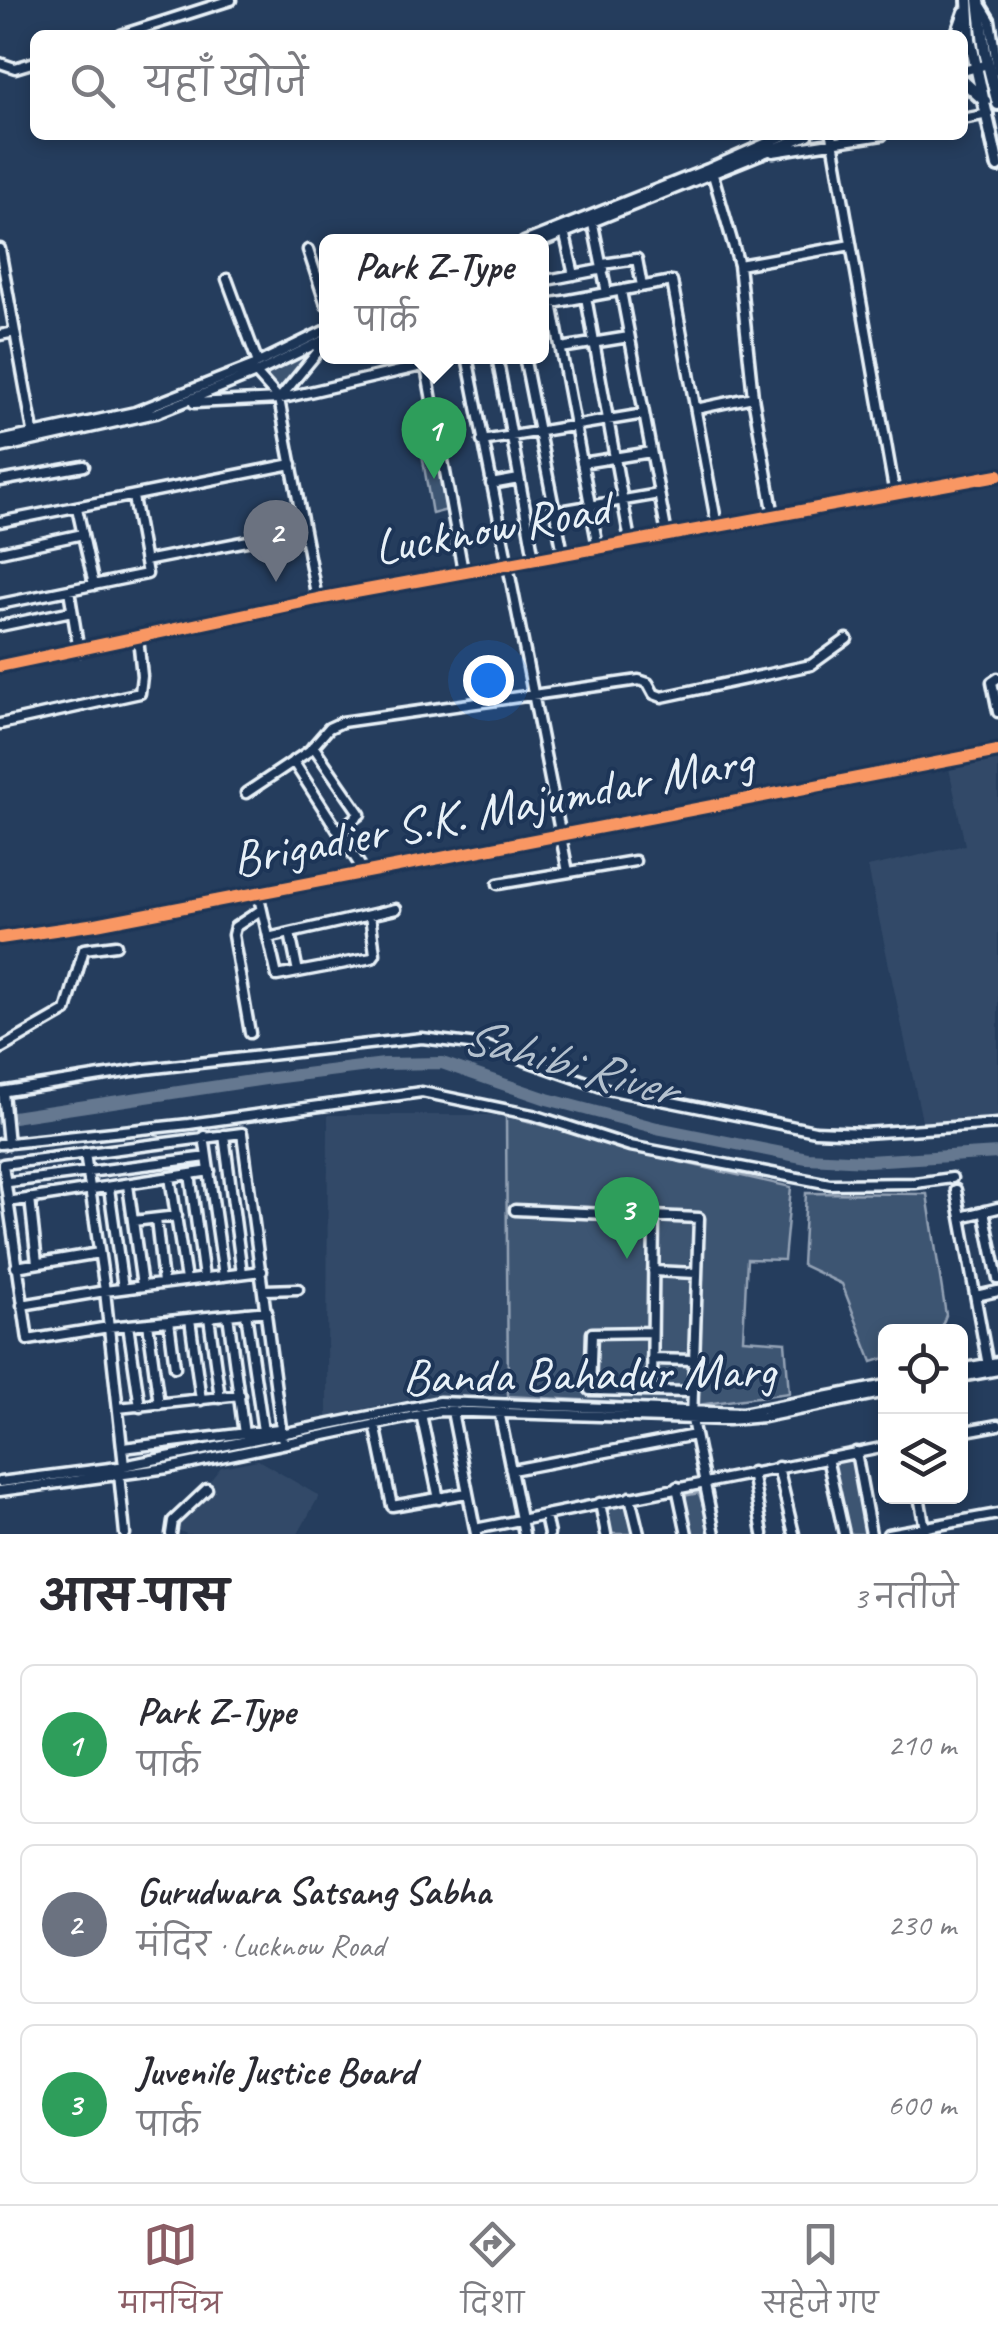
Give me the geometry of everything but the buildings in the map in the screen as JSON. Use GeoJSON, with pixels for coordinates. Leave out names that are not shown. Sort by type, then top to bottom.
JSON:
{"type":"FeatureCollection","features":[{"type":"Feature","properties":{"kind":"main road"},"geometry":{"type":"LineString","coordinates":[[960,30],[973,3]]}},
{"type":"Feature","properties":{"kind":"main road"},"geometry":{"type":"LineString","coordinates":[[973,3],[998,166]]}},
{"type":"Feature","properties":{"kind":"main road"},"geometry":{"type":"LineString","coordinates":[[981,61],[998,104]]}},
{"type":"Feature","properties":{"kind":"main road"},"geometry":{"type":"LineString","coordinates":[[968,87],[987,108]]}},
{"type":"Feature","properties":{"kind":"street"},"geometry":{"type":"LineString","coordinates":[[137,30],[231,0]]}},
{"type":"Feature","properties":{"kind":"street"},"geometry":{"type":"LineString","coordinates":[[973,3],[990,20],[981,61]]}},
{"type":"Feature","properties":{"kind":"street"},"geometry":{"type":"LineString","coordinates":[[0,63],[15,68],[30,64]]}},
{"type":"Feature","properties":{"kind":"street"},"geometry":{"type":"LineString","coordinates":[[968,117],[987,108]]}},
{"type":"Feature","properties":{"kind":"street"},"geometry":{"type":"LineString","coordinates":[[765,148],[777,140]]}},
{"type":"Feature","properties":{"kind":"street"},"geometry":{"type":"LineString","coordinates":[[549,234],[791,140]]}},
{"type":"Feature","properties":{"kind":"street"},"geometry":{"type":"LineString","coordinates":[[765,148],[833,140],[894,495]]}},
{"type":"Feature","properties":{"kind":"street"},"geometry":{"type":"LineString","coordinates":[[712,170],[740,265],[753,397],[774,516]]}},
{"type":"Feature","properties":{"kind":"street"},"geometry":{"type":"LineString","coordinates":[[592,218],[608,293]]}},
{"type":"Feature","properties":{"kind":"street"},"geometry":{"type":"LineString","coordinates":[[549,238],[563,230]]}},
{"type":"Feature","properties":{"kind":"street"},"geometry":{"type":"LineString","coordinates":[[563,230],[574,275]]}},
{"type":"Feature","properties":{"kind":"street"},"geometry":{"type":"LineString","coordinates":[[740,265],[851,245]]}},
{"type":"Feature","properties":{"kind":"street"},"geometry":{"type":"LineString","coordinates":[[0,249],[34,438]]}},
{"type":"Feature","properties":{"kind":"street"},"geometry":{"type":"LineString","coordinates":[[308,250],[319,284]]}},
{"type":"Feature","properties":{"kind":"street"},"geometry":{"type":"LineString","coordinates":[[549,280],[637,259],[642,286]]}},
{"type":"Feature","properties":{"kind":"street"},"geometry":{"type":"LineString","coordinates":[[227,279],[255,368],[279,398],[317,598]]}},
{"type":"Feature","properties":{"kind":"street"},"geometry":{"type":"LineString","coordinates":[[549,304],[670,280],[717,526]]}},
{"type":"Feature","properties":{"kind":"street"},"geometry":{"type":"LineString","coordinates":[[620,291],[667,535]]}},
{"type":"Feature","properties":{"kind":"street"},"geometry":{"type":"LineString","coordinates":[[586,297],[630,542]]}},
{"type":"Feature","properties":{"kind":"street"},"geometry":{"type":"LineString","coordinates":[[552,303],[598,547]]}},
{"type":"Feature","properties":{"kind":"street"},"geometry":{"type":"LineString","coordinates":[[0,335],[15,332]]}},
{"type":"Feature","properties":{"kind":"street"},"geometry":{"type":"LineString","coordinates":[[0,445],[119,424],[186,403],[236,382],[319,334]]}},
{"type":"Feature","properties":{"kind":"street"},"geometry":{"type":"LineString","coordinates":[[560,348],[630,338]]}},
{"type":"Feature","properties":{"kind":"street"},"geometry":{"type":"LineString","coordinates":[[34,438],[130,414],[319,343]]}},
{"type":"Feature","properties":{"kind":"street"},"geometry":{"type":"LineString","coordinates":[[279,398],[319,349]]}},
{"type":"Feature","properties":{"kind":"street"},"geometry":{"type":"LineString","coordinates":[[186,403],[279,398],[413,364]]}},
{"type":"Feature","properties":{"kind":"street"},"geometry":{"type":"LineString","coordinates":[[426,364],[463,571]]}},
{"type":"Feature","properties":{"kind":"street"},"geometry":{"type":"LineString","coordinates":[[469,364],[568,872]]}},
{"type":"Feature","properties":{"kind":"street"},"geometry":{"type":"LineString","coordinates":[[498,364],[534,558]]}},
{"type":"Feature","properties":{"kind":"street"},"geometry":{"type":"LineString","coordinates":[[526,364],[563,553]]}},
{"type":"Feature","properties":{"kind":"street"},"geometry":{"type":"LineString","coordinates":[[236,382],[250,400]]}},
{"type":"Feature","properties":{"kind":"street"},"geometry":{"type":"LineString","coordinates":[[696,408],[753,397]]}},
{"type":"Feature","properties":{"kind":"street"},"geometry":{"type":"LineString","coordinates":[[482,441],[644,414]]}},
{"type":"Feature","properties":{"kind":"street"},"geometry":{"type":"LineString","coordinates":[[582,463],[651,452]]}},
{"type":"Feature","properties":{"kind":"street"},"geometry":{"type":"LineString","coordinates":[[0,522],[292,464]]}},
{"type":"Feature","properties":{"kind":"street"},"geometry":{"type":"LineString","coordinates":[[0,481],[84,466]]}},
{"type":"Feature","properties":{"kind":"street","name":"Lucknow Road"},"geometry":{"type":"LineString","coordinates":[[0,666],[317,598],[998,475]]}},
{"type":"Feature","properties":{"kind":"street"},"geometry":{"type":"LineString","coordinates":[[491,484],[519,479]]}},
{"type":"Feature","properties":{"kind":"street"},"geometry":{"type":"LineString","coordinates":[[554,512],[659,494]]}},
{"type":"Feature","properties":{"kind":"street"},"geometry":{"type":"LineString","coordinates":[[0,604],[145,575],[146,560],[133,497]]}},
{"type":"Feature","properties":{"kind":"street"},"geometry":{"type":"LineString","coordinates":[[77,508],[94,586]]}},
{"type":"Feature","properties":{"kind":"street"},"geometry":{"type":"LineString","coordinates":[[146,560],[304,530]]}},
{"type":"Feature","properties":{"kind":"street"},"geometry":{"type":"LineString","coordinates":[[0,552],[83,534]]}},
{"type":"Feature","properties":{"kind":"street"},"geometry":{"type":"LineString","coordinates":[[69,590],[79,651]]}},
{"type":"Feature","properties":{"kind":"street"},"geometry":{"type":"LineString","coordinates":[[0,626],[72,611]]}},
{"type":"Feature","properties":{"kind":"street"},"geometry":{"type":"LineString","coordinates":[[0,724],[140,693],[138,638]]}},
{"type":"Feature","properties":{"kind":"street"},"geometry":{"type":"LineString","coordinates":[[246,793],[342,722],[639,680],[662,697],[811,665],[847,639]]}},
{"type":"Feature","properties":{"kind":"street"},"geometry":{"type":"LineString","coordinates":[[998,678],[992,682],[998,712]]}},
{"type":"Feature","properties":{"kind":"street"},"geometry":{"type":"LineString","coordinates":[[313,746],[360,814],[338,831]]}},
{"type":"Feature","properties":{"kind":"street","name":"Brigadier S.K. Majumdar Marg"},"geometry":{"type":"LineString","coordinates":[[0,938],[96,924],[998,751]]}},
{"type":"Feature","properties":{"kind":"street"},"geometry":{"type":"LineString","coordinates":[[293,760],[365,873]]}},
{"type":"Feature","properties":{"kind":"street"},"geometry":{"type":"LineString","coordinates":[[498,884],[635,861]]}},
{"type":"Feature","properties":{"kind":"street"},"geometry":{"type":"LineString","coordinates":[[258,893],[274,974],[280,977],[374,956],[370,915]]}},
{"type":"Feature","properties":{"kind":"street"},"geometry":{"type":"LineString","coordinates":[[268,938],[396,909]]}},
{"type":"Feature","properties":{"kind":"street"},"geometry":{"type":"LineString","coordinates":[[250,1033],[233,935],[236,927],[262,910]]}},
{"type":"Feature","properties":{"kind":"street"},"geometry":{"type":"LineString","coordinates":[[96,924],[101,946]]}},
{"type":"Feature","properties":{"kind":"street"},"geometry":{"type":"LineString","coordinates":[[290,933],[298,972]]}},
{"type":"Feature","properties":{"kind":"street"},"geometry":{"type":"LineString","coordinates":[[0,1049],[66,1011],[84,949],[116,945]]}},
{"type":"Feature","properties":{"kind":"street"},"geometry":{"type":"LineString","coordinates":[[952,1178],[838,1185],[630,1146],[534,1115],[422,1092],[190,1124],[5,1142],[2,1092],[145,1069],[422,1038],[485,1046],[607,1089],[816,1131],[864,1133],[998,1124]]}},
{"type":"Feature","properties":{"kind":"street"},"geometry":{"type":"LineString","coordinates":[[224,1134],[242,1273]]}},
{"type":"Feature","properties":{"kind":"street"},"geometry":{"type":"LineString","coordinates":[[204,1136],[224,1276]]}},
{"type":"Feature","properties":{"kind":"street"},"geometry":{"type":"LineString","coordinates":[[122,1448],[244,1432],[263,1431],[281,1436],[268,1310],[243,1136],[204,1136],[3,1164],[28,1340],[268,1310]]}},
{"type":"Feature","properties":{"kind":"street"},"geometry":{"type":"LineString","coordinates":[[85,1154],[110,1327],[122,1448],[125,1534]]}},
{"type":"Feature","properties":{"kind":"street"},"geometry":{"type":"LineString","coordinates":[[9,1182],[207,1156]]}},
{"type":"Feature","properties":{"kind":"street"},"geometry":{"type":"LineString","coordinates":[[14,1201],[210,1171]]}},
{"type":"Feature","properties":{"kind":"street"},"geometry":{"type":"LineString","coordinates":[[190,1174],[204,1278]]}},
{"type":"Feature","properties":{"kind":"street"},"geometry":{"type":"LineString","coordinates":[[170,1177],[186,1280]]}},
{"type":"Feature","properties":{"kind":"street"},"geometry":{"type":"LineString","coordinates":[[128,1185],[142,1286]]}},
{"type":"Feature","properties":{"kind":"street"},"geometry":{"type":"LineString","coordinates":[[109,1188],[123,1288]]}},
{"type":"Feature","properties":{"kind":"street"},"geometry":{"type":"LineString","coordinates":[[956,1190],[993,1367],[968,1372]]}},
{"type":"Feature","properties":{"kind":"street"},"geometry":{"type":"LineString","coordinates":[[30,1198],[37,1263]]}},
{"type":"Feature","properties":{"kind":"street"},"geometry":{"type":"LineString","coordinates":[[961,1217],[998,1208]]}},
{"type":"Feature","properties":{"kind":"street"},"geometry":{"type":"LineString","coordinates":[[515,1210],[699,1218],[692,1416],[714,1534]]}},
{"type":"Feature","properties":{"kind":"street"},"geometry":{"type":"LineString","coordinates":[[984,1211],[998,1279]]}},
{"type":"Feature","properties":{"kind":"street"},"geometry":{"type":"LineString","coordinates":[[133,1221],[177,1216]]}},
{"type":"Feature","properties":{"kind":"street"},"geometry":{"type":"LineString","coordinates":[[652,1392],[654,1216]]}},
{"type":"Feature","properties":{"kind":"street"},"geometry":{"type":"LineString","coordinates":[[156,1219],[163,1283]]}},
{"type":"Feature","properties":{"kind":"street"},"geometry":{"type":"LineString","coordinates":[[16,1267],[99,1253]]}},
{"type":"Feature","properties":{"kind":"street"},"geometry":{"type":"LineString","coordinates":[[22,1305],[105,1290],[262,1271]]}},
{"type":"Feature","properties":{"kind":"street"},"geometry":{"type":"LineString","coordinates":[[654,1271],[696,1272]]}},
{"type":"Feature","properties":{"kind":"street"},"geometry":{"type":"LineString","coordinates":[[265,1290],[298,1289]]}},
{"type":"Feature","properties":{"kind":"street"},"geometry":{"type":"LineString","coordinates":[[976,1296],[998,1291]]}},
{"type":"Feature","properties":{"kind":"street"},"geometry":{"type":"LineString","coordinates":[[246,1313],[263,1431]]}},
{"type":"Feature","properties":{"kind":"street"},"geometry":{"type":"LineString","coordinates":[[228,1315],[245,1449]]}},
{"type":"Feature","properties":{"kind":"street"},"geometry":{"type":"LineString","coordinates":[[209,1317],[220,1398]]}},
{"type":"Feature","properties":{"kind":"street"},"geometry":{"type":"LineString","coordinates":[[190,1319],[201,1400]]}},
{"type":"Feature","properties":{"kind":"street"},"geometry":{"type":"LineString","coordinates":[[169,1321],[175,1367]]}},
{"type":"Feature","properties":{"kind":"street"},"geometry":{"type":"LineString","coordinates":[[148,1323],[159,1404]]}},
{"type":"Feature","properties":{"kind":"street"},"geometry":{"type":"LineString","coordinates":[[128,1326],[140,1407]]}},
{"type":"Feature","properties":{"kind":"street"},"geometry":{"type":"LineString","coordinates":[[652,1332],[592,1332],[590,1388],[691,1392]]}},
{"type":"Feature","properties":{"kind":"street"},"geometry":{"type":"LineString","coordinates":[[652,1359],[693,1360]]}},
{"type":"Feature","properties":{"kind":"street","name":"Banda Bahadur Marg"},"geometry":{"type":"LineString","coordinates":[[0,1491],[245,1449],[281,1436],[451,1406],[692,1416],[742,1413],[878,1389]]}},
{"type":"Feature","properties":{"kind":"street"},"geometry":{"type":"LineString","coordinates":[[118,1408],[240,1396]]}},
{"type":"Feature","properties":{"kind":"street"},"geometry":{"type":"LineString","coordinates":[[451,1406],[476,1532],[878,1448]]}},
{"type":"Feature","properties":{"kind":"street","name":"Banda Bahadur Marg"},"geometry":{"type":"LineString","coordinates":[[281,1436],[375,1424],[406,1412],[422,1414],[451,1406]]}},
{"type":"Feature","properties":{"kind":"street"},"geometry":{"type":"LineString","coordinates":[[499,1407],[524,1534]]}},
{"type":"Feature","properties":{"kind":"street"},"geometry":{"type":"LineString","coordinates":[[422,1414],[439,1499]]}},
{"type":"Feature","properties":{"kind":"street"},"geometry":{"type":"LineString","coordinates":[[375,1424],[392,1506],[467,1493]]}},
{"type":"Feature","properties":{"kind":"street"},"geometry":{"type":"LineString","coordinates":[[968,1431],[998,1425]]}},
{"type":"Feature","properties":{"kind":"street"},"geometry":{"type":"LineString","coordinates":[[512,1470],[695,1435]]}},
{"type":"Feature","properties":{"kind":"street"},"geometry":{"type":"LineString","coordinates":[[856,1452],[871,1534]]}},
{"type":"Feature","properties":{"kind":"street"},"geometry":{"type":"LineString","coordinates":[[827,1458],[844,1534]]}},
{"type":"Feature","properties":{"kind":"street"},"geometry":{"type":"LineString","coordinates":[[778,1467],[794,1534]]}},
{"type":"Feature","properties":{"kind":"street","name":"Banda Bahadur Marg"},"geometry":{"type":"LineString","coordinates":[[0,1482],[122,1471]]}},
{"type":"Feature","properties":{"kind":"street"},"geometry":{"type":"LineString","coordinates":[[752,1472],[763,1534]]}},
{"type":"Feature","properties":{"kind":"street"},"geometry":{"type":"LineString","coordinates":[[677,1487],[687,1534]]}},
{"type":"Feature","properties":{"kind":"street"},"geometry":{"type":"LineString","coordinates":[[172,1534],[173,1521],[207,1489]]}},
{"type":"Feature","properties":{"kind":"street"},"geometry":{"type":"LineString","coordinates":[[630,1497],[639,1534]]}},
{"type":"Feature","properties":{"kind":"street"},"geometry":{"type":"LineString","coordinates":[[600,1504],[606,1534]]}},
{"type":"Feature","properties":{"kind":"street"},"geometry":{"type":"LineString","coordinates":[[921,1504],[926,1530]]}},
{"type":"Feature","properties":{"kind":"street"},"geometry":{"type":"LineString","coordinates":[[888,1534],[998,1514]]}},
{"type":"Feature","properties":{"kind":"street"},"geometry":{"type":"LineString","coordinates":[[546,1516],[549,1534]]}},
{"type":"Feature","properties":{"kind":"shaded area"},"geometry":{"type":"Polygon","coordinates":[[[310,352],[279,393],[262,374],[310,352]]]}},
{"type":"Feature","properties":{"kind":"shaded area"},"geometry":{"type":"Polygon","coordinates":[[[436,445],[447,510],[432,514],[421,448],[436,445]]]}},
{"type":"Feature","properties":{"kind":"shaded area"},"geometry":{"type":"Polygon","coordinates":[[[998,758],[998,1121],[923,1125],[868,867],[965,845],[949,768],[998,758]]]}},
{"type":"Feature","properties":{"kind":"shaded area"},"geometry":{"type":"Polygon","coordinates":[[[328,1115],[506,1115],[508,1396],[414,1398],[327,1417],[328,1115]]]}},
{"type":"Feature","properties":{"kind":"shaded area"},"geometry":{"type":"Polygon","coordinates":[[[506,1115],[649,1155],[791,1187],[784,1260],[747,1259],[743,1339],[785,1342],[789,1393],[690,1406],[508,1396],[506,1115]]]}},
{"type":"Feature","properties":{"kind":"shaded area"},"geometry":{"type":"Polygon","coordinates":[[[806,1193],[927,1194],[946,1315],[943,1324],[878,1324],[878,1360],[872,1362],[842,1284],[802,1265],[806,1193]]]}},
{"type":"Feature","properties":{"kind":"shaded area"},"geometry":{"type":"Polygon","coordinates":[[[857,1453],[870,1534],[845,1534],[828,1459],[857,1453]]]}},
{"type":"Feature","properties":{"kind":"shaded area"},"geometry":{"type":"Polygon","coordinates":[[[258,1460],[319,1496],[298,1534],[187,1534],[173,1528],[221,1467],[258,1460]]]}},
{"type":"Feature","properties":{"kind":"shaded area"},"geometry":{"type":"Polygon","coordinates":[[[699,1493],[712,1534],[686,1534],[678,1497],[699,1493]]]}},
{"type":"Feature","properties":{"kind":"shaded area"},"geometry":{"type":"Polygon","coordinates":[[[627,1498],[636,1534],[605,1534],[600,1503],[627,1498]]]}},
{"type":"Feature","properties":{"kind":"waterway","name":"Sahibi River"},"geometry":{"type":"LineString","coordinates":[[0,1119],[265,1079],[384,1064],[442,1063],[547,1099],[657,1128],[807,1158],[868,1161],[998,1153]]}},
{"type":"Feature","properties":{"kind":"cycle path"},"geometry":{"type":"LineString","coordinates":[[0,666],[317,599],[998,475]]}},
{"type":"Feature","properties":{"kind":"cycle path"},"geometry":{"type":"LineString","coordinates":[[0,938],[96,924],[998,751]]}},
{"type":"Feature","properties":{"kind":"place","name":"Park Z-Type"},"geometry":{"type":"Point","coordinates":[434,479]}},
{"type":"Feature","properties":{"kind":"place","name":"Gurudwara Satsang Sabha"},"geometry":{"type":"Point","coordinates":[276,582]}},
{"type":"Feature","properties":{"kind":"place","name":"Juvenile Justice Board"},"geometry":{"type":"Point","coordinates":[627,1259]}}]}
